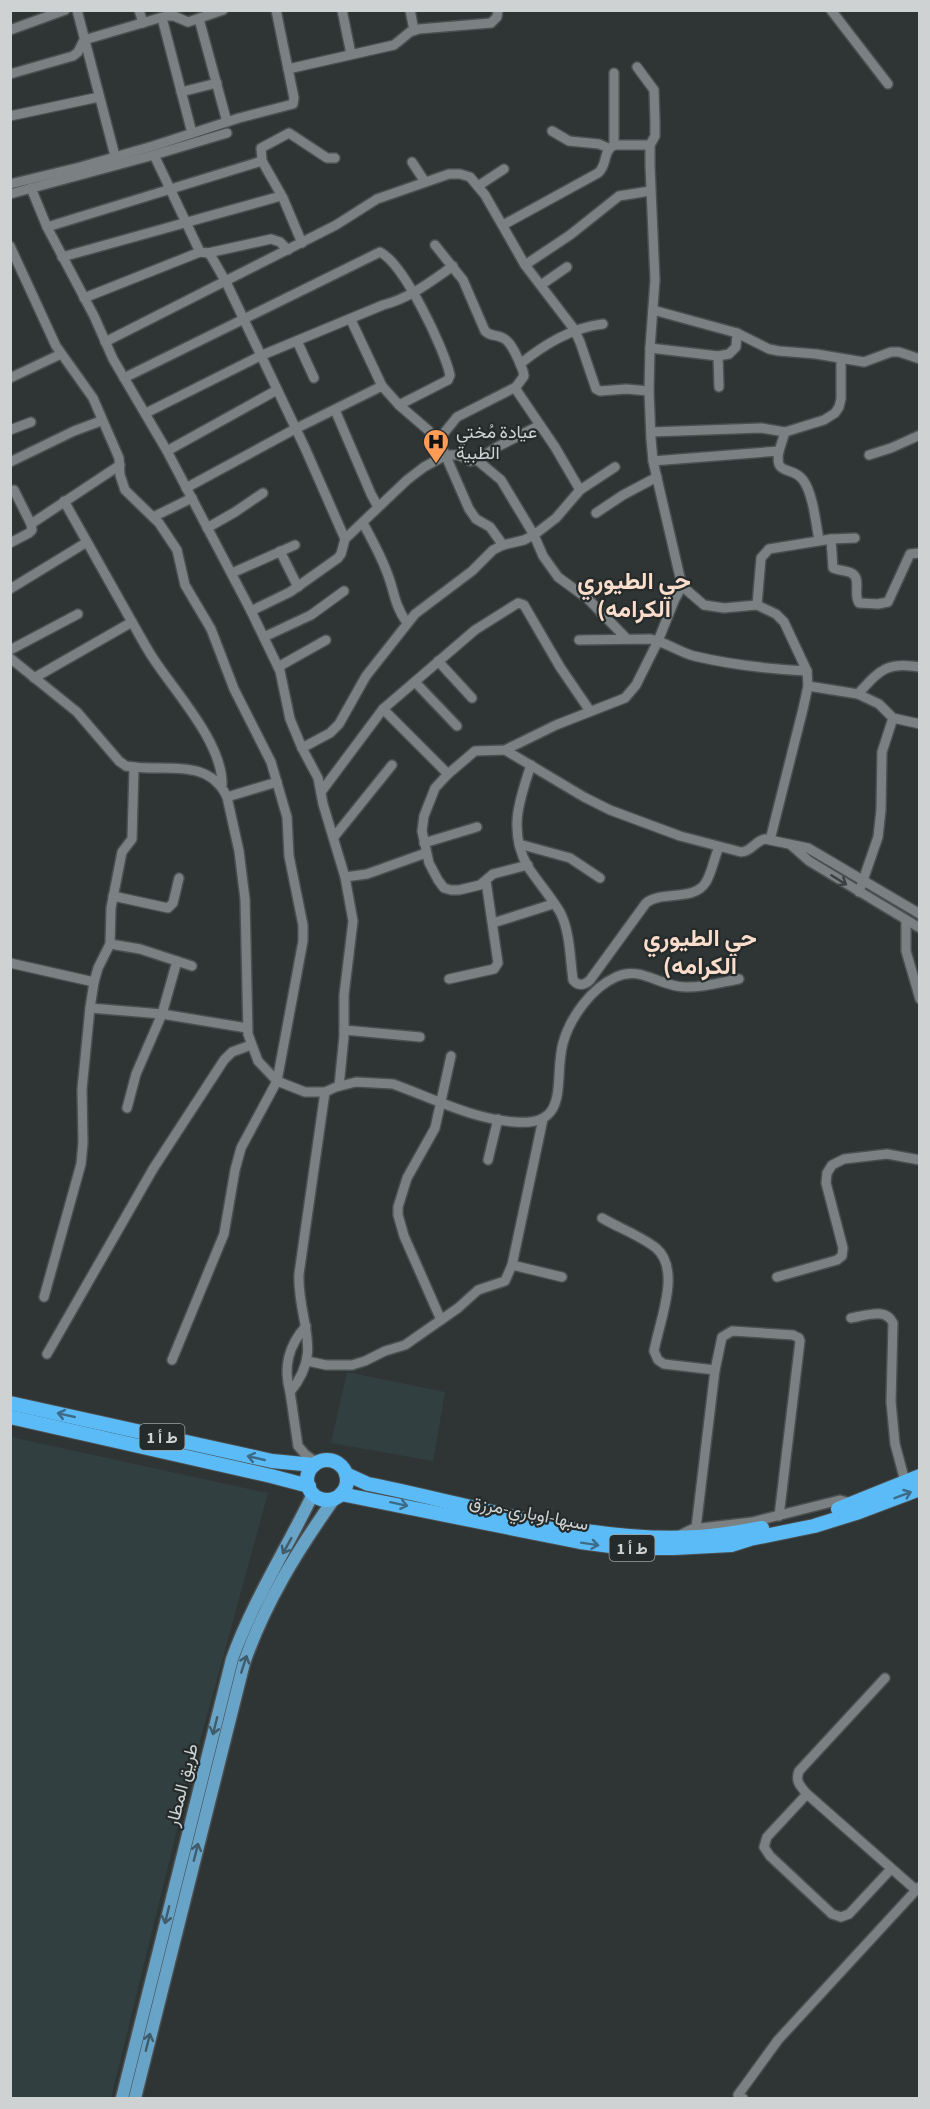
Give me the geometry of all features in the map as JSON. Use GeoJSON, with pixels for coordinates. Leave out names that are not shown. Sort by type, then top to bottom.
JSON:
{"type":"FeatureCollection","features":[{"type":"Feature","properties":{"kind":"highway","name":"ط أ 1"},"geometry":{"type":"LineString","coordinates":[[10,1403],[272,1461],[316,1464]]}},
{"type":"Feature","properties":{"kind":"highway","name":"ط أ 1"},"geometry":{"type":"LineString","coordinates":[[10,1417],[271,1476],[311,1490]]}},
{"type":"Feature","properties":{"kind":"highway"},"geometry":{"type":"LineString","coordinates":[[327,1461],[336,1463],[346,1474],[346,1485],[338,1496],[323,1499],[311,1490],[308,1477],[316,1464],[327,1461]]}},
{"type":"Feature","properties":{"kind":"highway","name":"سبها-اوباري-مرزق"},"geometry":{"type":"LineString","coordinates":[[346,1474],[368,1484],[557,1526],[604,1534],[675,1537],[715,1536],[809,1518],[853,1504],[920,1476]]}},
{"type":"Feature","properties":{"kind":"highway","name":"سبها-اوباري-مرزق"},"geometry":{"type":"LineString","coordinates":[[338,1496],[580,1542],[626,1548],[674,1548],[731,1545],[814,1526],[920,1489]]}},
{"type":"Feature","properties":{"kind":"main road","name":"طريق المطار"},"geometry":{"type":"LineString","coordinates":[[122,2098],[232,1659],[254,1605],[296,1529],[311,1490]]}},
{"type":"Feature","properties":{"kind":"main road","name":"طريق المطار"},"geometry":{"type":"LineString","coordinates":[[135,2098],[244,1663],[255,1632],[273,1594],[296,1555],[338,1496]]}},
{"type":"Feature","properties":{"kind":"street"},"geometry":{"type":"LineString","coordinates":[[10,30],[65,10]]}},
{"type":"Feature","properties":{"kind":"street"},"geometry":{"type":"LineString","coordinates":[[77,10],[115,156]]}},
{"type":"Feature","properties":{"kind":"street"},"geometry":{"type":"LineString","coordinates":[[139,10],[143,23]]}},
{"type":"Feature","properties":{"kind":"street"},"geometry":{"type":"LineString","coordinates":[[10,184],[115,156],[294,103],[276,10]]}},
{"type":"Feature","properties":{"kind":"street"},"geometry":{"type":"LineString","coordinates":[[342,10],[351,54]]}},
{"type":"Feature","properties":{"kind":"street"},"geometry":{"type":"LineString","coordinates":[[410,10],[414,30]]}},
{"type":"Feature","properties":{"kind":"street"},"geometry":{"type":"LineString","coordinates":[[288,69],[394,45],[414,30],[491,23],[497,17],[498,10]]}},
{"type":"Feature","properties":{"kind":"street"},"geometry":{"type":"LineString","coordinates":[[831,10],[888,84]]}},
{"type":"Feature","properties":{"kind":"street"},"geometry":{"type":"LineString","coordinates":[[10,74],[75,55],[84,40],[162,18],[174,16],[188,22],[220,11]]}},
{"type":"Feature","properties":{"kind":"street"},"geometry":{"type":"LineString","coordinates":[[162,18],[192,133]]}},
{"type":"Feature","properties":{"kind":"street"},"geometry":{"type":"LineString","coordinates":[[199,19],[227,122]]}},
{"type":"Feature","properties":{"kind":"street"},"geometry":{"type":"LineString","coordinates":[[638,67],[651,85],[654,94],[656,130],[650,145],[655,280],[649,391],[653,461],[682,586],[704,605],[724,609],[757,606],[776,614],[784,622],[807,671],[808,687],[770,840]]}},
{"type":"Feature","properties":{"kind":"street"},"geometry":{"type":"LineString","coordinates":[[503,225],[603,169],[611,147],[614,73]]}},
{"type":"Feature","properties":{"kind":"street"},"geometry":{"type":"LineString","coordinates":[[181,92],[217,83]]}},
{"type":"Feature","properties":{"kind":"street"},"geometry":{"type":"LineString","coordinates":[[10,116],[99,97]]}},
{"type":"Feature","properties":{"kind":"street"},"geometry":{"type":"LineString","coordinates":[[552,131],[569,141],[611,147],[650,145]]}},
{"type":"Feature","properties":{"kind":"street"},"geometry":{"type":"LineString","coordinates":[[10,194],[227,133]]}},
{"type":"Feature","properties":{"kind":"street"},"geometry":{"type":"LineString","coordinates":[[302,243],[262,161],[261,148],[289,133],[327,158],[336,158]]}},
{"type":"Feature","properties":{"kind":"street"},"geometry":{"type":"LineString","coordinates":[[154,155],[185,222],[204,253],[226,282],[345,539]]}},
{"type":"Feature","properties":{"kind":"street"},"geometry":{"type":"LineString","coordinates":[[47,227],[262,161]]}},
{"type":"Feature","properties":{"kind":"street"},"geometry":{"type":"LineString","coordinates":[[412,162],[425,182]]}},
{"type":"Feature","properties":{"kind":"street"},"geometry":{"type":"LineString","coordinates":[[478,186],[504,169]]}},
{"type":"Feature","properties":{"kind":"street"},"geometry":{"type":"LineString","coordinates":[[105,342],[302,243],[377,199],[449,174],[460,174],[470,177],[478,186],[525,265],[574,329],[596,389],[600,392],[626,389],[649,391]]}},
{"type":"Feature","properties":{"kind":"street"},"geometry":{"type":"LineString","coordinates":[[31,188],[47,227],[105,342],[167,451],[251,610],[283,680],[290,719],[318,778],[345,877],[352,912],[353,931],[344,995],[344,1030],[339,1086]]}},
{"type":"Feature","properties":{"kind":"street"},"geometry":{"type":"LineString","coordinates":[[525,265],[570,235],[619,196],[650,190]]}},
{"type":"Feature","properties":{"kind":"street"},"geometry":{"type":"LineString","coordinates":[[62,256],[281,196]]}},
{"type":"Feature","properties":{"kind":"street"},"geometry":{"type":"LineString","coordinates":[[84,298],[204,253],[271,239],[280,242],[288,250]]}},
{"type":"Feature","properties":{"kind":"street"},"geometry":{"type":"LineString","coordinates":[[435,245],[463,280],[485,331],[490,336],[505,339],[520,363],[524,376],[516,387],[457,417],[444,433],[436,438]]}},
{"type":"Feature","properties":{"kind":"street"},"geometry":{"type":"LineString","coordinates":[[10,246],[61,354],[90,394],[119,458],[120,475],[125,490],[153,517],[177,550],[185,585],[211,629],[234,689],[271,762],[287,817],[289,856],[300,911],[303,941],[278,1081],[241,1148],[224,1234],[172,1360]]}},
{"type":"Feature","properties":{"kind":"street"},"geometry":{"type":"LineString","coordinates":[[124,378],[380,252],[395,265],[427,317],[450,375],[448,380],[399,405]]}},
{"type":"Feature","properties":{"kind":"street"},"geometry":{"type":"LineString","coordinates":[[146,413],[260,356],[413,294],[453,266]]}},
{"type":"Feature","properties":{"kind":"street"},"geometry":{"type":"LineString","coordinates":[[540,285],[567,267]]}},
{"type":"Feature","properties":{"kind":"street"},"geometry":{"type":"LineString","coordinates":[[10,272],[20,268]]}},
{"type":"Feature","properties":{"kind":"street"},"geometry":{"type":"LineString","coordinates":[[653,310],[737,333],[769,349],[864,362],[891,352],[899,352],[920,359]]}},
{"type":"Feature","properties":{"kind":"street"},"geometry":{"type":"LineString","coordinates":[[351,320],[382,386],[399,405],[436,438],[446,455],[469,509],[478,521],[490,527],[504,545]]}},
{"type":"Feature","properties":{"kind":"street"},"geometry":{"type":"LineString","coordinates":[[520,363],[542,347],[574,329],[603,324]]}},
{"type":"Feature","properties":{"kind":"street"},"geometry":{"type":"LineString","coordinates":[[650,348],[718,356],[733,351],[736,347],[737,333]]}},
{"type":"Feature","properties":{"kind":"street"},"geometry":{"type":"LineString","coordinates":[[297,341],[314,378]]}},
{"type":"Feature","properties":{"kind":"street"},"geometry":{"type":"LineString","coordinates":[[10,378],[61,354]]}},
{"type":"Feature","properties":{"kind":"street"},"geometry":{"type":"LineString","coordinates":[[718,356],[719,387]]}},
{"type":"Feature","properties":{"kind":"street"},"geometry":{"type":"LineString","coordinates":[[651,432],[761,428],[785,432],[824,420],[835,414],[841,399],[841,359]]}},
{"type":"Feature","properties":{"kind":"street"},"geometry":{"type":"LineString","coordinates":[[186,488],[382,386]]}},
{"type":"Feature","properties":{"kind":"street"},"geometry":{"type":"LineString","coordinates":[[516,387],[580,490]]}},
{"type":"Feature","properties":{"kind":"street"},"geometry":{"type":"LineString","coordinates":[[167,451],[277,390]]}},
{"type":"Feature","properties":{"kind":"street"},"geometry":{"type":"LineString","coordinates":[[335,410],[378,507]]}},
{"type":"Feature","properties":{"kind":"street"},"geometry":{"type":"LineString","coordinates":[[10,462],[74,431],[101,421]]}},
{"type":"Feature","properties":{"kind":"street"},"geometry":{"type":"LineString","coordinates":[[10,430],[31,422]]}},
{"type":"Feature","properties":{"kind":"street"},"geometry":{"type":"LineString","coordinates":[[251,610],[298,587],[341,554],[345,539],[407,480],[424,467],[446,455],[458,455],[470,461],[477,460],[540,425]]}},
{"type":"Feature","properties":{"kind":"street"},"geometry":{"type":"LineString","coordinates":[[785,432],[777,461],[780,467],[801,477],[807,488],[819,540]]}},
{"type":"Feature","properties":{"kind":"street"},"geometry":{"type":"LineString","coordinates":[[869,455],[920,435]]}},
{"type":"Feature","properties":{"kind":"street"},"geometry":{"type":"LineString","coordinates":[[653,461],[779,451]]}},
{"type":"Feature","properties":{"kind":"street"},"geometry":{"type":"LineString","coordinates":[[477,460],[501,480],[534,535],[543,556],[558,577],[588,599],[626,638]]}},
{"type":"Feature","properties":{"kind":"street"},"geometry":{"type":"LineString","coordinates":[[31,524],[120,465]]}},
{"type":"Feature","properties":{"kind":"street"},"geometry":{"type":"LineString","coordinates":[[302,748],[330,733],[339,724],[366,676],[407,623],[472,571],[493,550],[534,535],[556,518],[580,490],[615,467]]}},
{"type":"Feature","properties":{"kind":"street"},"geometry":{"type":"LineString","coordinates":[[596,513],[657,477]]}},
{"type":"Feature","properties":{"kind":"street"},"geometry":{"type":"LineString","coordinates":[[10,543],[32,530],[12,488]]}},
{"type":"Feature","properties":{"kind":"street"},"geometry":{"type":"LineString","coordinates":[[207,528],[263,493]]}},
{"type":"Feature","properties":{"kind":"street"},"geometry":{"type":"LineString","coordinates":[[153,517],[192,498]]}},
{"type":"Feature","properties":{"kind":"street"},"geometry":{"type":"LineString","coordinates":[[64,501],[152,657],[181,697],[213,748],[222,776],[222,785]]}},
{"type":"Feature","properties":{"kind":"street"},"geometry":{"type":"LineString","coordinates":[[363,523],[386,569],[394,602],[407,623]]}},
{"type":"Feature","properties":{"kind":"street"},"geometry":{"type":"LineString","coordinates":[[831,538],[833,568],[854,575],[856,598],[859,603],[888,602],[910,554],[920,553]]}},
{"type":"Feature","properties":{"kind":"street"},"geometry":{"type":"LineString","coordinates":[[757,606],[761,558],[769,549],[831,538],[855,538]]}},
{"type":"Feature","properties":{"kind":"street"},"geometry":{"type":"LineString","coordinates":[[10,589],[87,542]]}},
{"type":"Feature","properties":{"kind":"street"},"geometry":{"type":"LineString","coordinates":[[232,573],[295,545]]}},
{"type":"Feature","properties":{"kind":"street"},"geometry":{"type":"LineString","coordinates":[[280,551],[298,587]]}},
{"type":"Feature","properties":{"kind":"street"},"geometry":{"type":"LineString","coordinates":[[528,865],[491,875],[480,885],[459,890],[444,888],[434,873],[422,831],[428,804],[435,788],[475,751],[505,750],[556,725],[617,703],[631,692],[658,641],[682,586]]}},
{"type":"Feature","properties":{"kind":"street"},"geometry":{"type":"LineString","coordinates":[[264,637],[318,611],[344,591]]}},
{"type":"Feature","properties":{"kind":"street"},"geometry":{"type":"LineString","coordinates":[[321,792],[383,709],[475,630],[510,607],[521,603],[541,632],[568,680],[590,711]]}},
{"type":"Feature","properties":{"kind":"street"},"geometry":{"type":"LineString","coordinates":[[10,650],[78,614]]}},
{"type":"Feature","properties":{"kind":"street"},"geometry":{"type":"LineString","coordinates":[[34,678],[132,622]]}},
{"type":"Feature","properties":{"kind":"street"},"geometry":{"type":"LineString","coordinates":[[579,640],[626,638],[658,641],[677,651],[726,663],[755,668],[807,671]]}},
{"type":"Feature","properties":{"kind":"street"},"geometry":{"type":"LineString","coordinates":[[278,667],[326,640]]}},
{"type":"Feature","properties":{"kind":"street"},"geometry":{"type":"LineString","coordinates":[[438,661],[472,698]]}},
{"type":"Feature","properties":{"kind":"street"},"geometry":{"type":"LineString","coordinates":[[12,663],[77,712],[119,761],[134,767],[198,770],[215,778],[222,785],[228,797],[239,851],[245,899],[247,1029],[258,1061],[278,1081],[305,1092],[324,1092],[356,1082],[381,1082],[393,1084],[469,1112],[498,1119],[521,1122],[543,1119]]}},
{"type":"Feature","properties":{"kind":"street"},"geometry":{"type":"LineString","coordinates":[[858,694],[876,674],[890,666],[920,667]]}},
{"type":"Feature","properties":{"kind":"street"},"geometry":{"type":"LineString","coordinates":[[415,682],[457,726]]}},
{"type":"Feature","properties":{"kind":"street"},"geometry":{"type":"LineString","coordinates":[[808,687],[858,694],[879,704],[893,718],[920,724]]}},
{"type":"Feature","properties":{"kind":"street"},"geometry":{"type":"LineString","coordinates":[[383,709],[448,774]]}},
{"type":"Feature","properties":{"kind":"street"},"geometry":{"type":"LineString","coordinates":[[859,892],[878,837],[882,752],[893,718]]}},
{"type":"Feature","properties":{"kind":"street"},"geometry":{"type":"LineString","coordinates":[[505,750],[610,810],[680,836],[736,852],[745,852],[759,841],[770,840],[808,848],[920,914]]}},
{"type":"Feature","properties":{"kind":"street"},"geometry":{"type":"LineString","coordinates":[[334,837],[392,765]]}},
{"type":"Feature","properties":{"kind":"street"},"geometry":{"type":"LineString","coordinates":[[531,765],[518,807],[516,825],[519,844],[528,865],[559,910],[565,927],[573,980],[579,985],[590,981],[646,903],[658,897],[688,893],[701,888],[709,876],[719,847]]}},
{"type":"Feature","properties":{"kind":"street"},"geometry":{"type":"LineString","coordinates":[[44,1297],[81,1164],[82,1089],[90,1008],[98,968],[110,944],[113,896],[122,852],[132,838],[134,767]]}},
{"type":"Feature","properties":{"kind":"street"},"geometry":{"type":"LineString","coordinates":[[228,797],[277,782]]}},
{"type":"Feature","properties":{"kind":"street"},"geometry":{"type":"LineString","coordinates":[[345,877],[367,874],[477,827]]}},
{"type":"Feature","properties":{"kind":"street"},"geometry":{"type":"LineString","coordinates":[[519,844],[570,858],[600,878]]}},
{"type":"Feature","properties":{"kind":"street"},"geometry":{"type":"LineString","coordinates":[[792,846],[809,861],[920,928]]}},
{"type":"Feature","properties":{"kind":"street"},"geometry":{"type":"LineString","coordinates":[[113,896],[168,908],[172,905],[179,878]]}},
{"type":"Feature","properties":{"kind":"street"},"geometry":{"type":"LineString","coordinates":[[449,978],[494,969],[496,966],[499,958],[486,881]]}},
{"type":"Feature","properties":{"kind":"street"},"geometry":{"type":"LineString","coordinates":[[493,923],[553,904]]}},
{"type":"Feature","properties":{"kind":"street"},"geometry":{"type":"LineString","coordinates":[[906,920],[906,951],[920,999]]}},
{"type":"Feature","properties":{"kind":"street"},"geometry":{"type":"LineString","coordinates":[[110,944],[140,949],[192,966]]}},
{"type":"Feature","properties":{"kind":"street"},"geometry":{"type":"LineString","coordinates":[[127,1108],[136,1074],[162,1014],[177,961]]}},
{"type":"Feature","properties":{"kind":"street"},"geometry":{"type":"LineString","coordinates":[[10,963],[94,982]]}},
{"type":"Feature","properties":{"kind":"street"},"geometry":{"type":"LineString","coordinates":[[307,1361],[332,1366],[361,1363],[385,1351],[405,1346],[478,1290],[505,1281],[512,1265],[543,1119],[552,1109],[558,1096],[563,1044],[572,1022],[586,1002],[610,980],[635,973],[685,987],[740,978]]}},
{"type":"Feature","properties":{"kind":"street"},"geometry":{"type":"LineString","coordinates":[[90,1008],[162,1014],[247,1029]]}},
{"type":"Feature","properties":{"kind":"street"},"geometry":{"type":"LineString","coordinates":[[344,1030],[420,1037]]}},
{"type":"Feature","properties":{"kind":"street"},"geometry":{"type":"LineString","coordinates":[[47,1354],[153,1168],[232,1052],[251,1045]]}},
{"type":"Feature","properties":{"kind":"street"},"geometry":{"type":"LineString","coordinates":[[441,1320],[404,1236],[398,1207],[403,1188],[435,1128],[451,1056]]}},
{"type":"Feature","properties":{"kind":"street"},"geometry":{"type":"LineString","coordinates":[[290,1392],[300,1378],[307,1361],[309,1343],[300,1303],[299,1274],[324,1092]]}},
{"type":"Feature","properties":{"kind":"street"},"geometry":{"type":"LineString","coordinates":[[488,1160],[498,1119]]}},
{"type":"Feature","properties":{"kind":"street"},"geometry":{"type":"LineString","coordinates":[[777,1277],[837,1260],[842,1256],[843,1248],[826,1183],[827,1173],[836,1162],[887,1154],[920,1160]]}},
{"type":"Feature","properties":{"kind":"street"},"geometry":{"type":"LineString","coordinates":[[602,1218],[656,1249],[667,1265],[668,1284],[654,1351],[658,1360],[664,1364],[715,1370]]}},
{"type":"Feature","properties":{"kind":"street"},"geometry":{"type":"LineString","coordinates":[[512,1265],[562,1277]]}},
{"type":"Feature","properties":{"kind":"street"},"geometry":{"type":"LineString","coordinates":[[851,1318],[885,1314],[893,1323],[891,1402],[895,1444],[905,1481]]}},
{"type":"Feature","properties":{"kind":"street"},"geometry":{"type":"LineString","coordinates":[[306,1326],[289,1352],[286,1372],[297,1441],[301,1450],[316,1464]]}},
{"type":"Feature","properties":{"kind":"street"},"geometry":{"type":"LineString","coordinates":[[696,1528],[715,1370],[721,1340],[729,1332],[793,1335],[799,1338],[779,1516]]}},
{"type":"Feature","properties":{"kind":"street"},"geometry":{"type":"LineString","coordinates":[[675,1537],[687,1530],[779,1516],[840,1500],[853,1504]]}},
{"type":"Feature","properties":{"kind":"street"},"geometry":{"type":"LineString","coordinates":[[743,2098],[738,2095],[765,2055],[918,1888],[891,1869],[798,1784],[799,1771],[885,1678]]}},
{"type":"Feature","properties":{"kind":"street"},"geometry":{"type":"LineString","coordinates":[[807,1794],[767,1837],[764,1847],[770,1856],[832,1914],[840,1917],[849,1914],[891,1869]]}},
{"type":"Feature","properties":{"kind":"shaded area"},"geometry":{"type":"Polygon","coordinates":[[[347,1372],[445,1392],[433,1461],[331,1443],[347,1372]]]}},
{"type":"Feature","properties":{"kind":"shaded area"},"geometry":{"type":"Polygon","coordinates":[[[11,1437],[268,1493],[188,1785],[111,2098],[11,2098],[11,1437]]]}},
{"type":"Feature","properties":{"kind":"place","name":"عيادة مُختي الطبية"},"geometry":{"type":"Point","coordinates":[436,465]}},
{"type":"Feature","properties":{"kind":"district","name":"حي الطيوري (الكرامه"},"geometry":{"type":"Point","coordinates":[634,595]}},
{"type":"Feature","properties":{"kind":"district","name":"حي الطيوري (الكرامه"},"geometry":{"type":"Point","coordinates":[700,952]}}]}
